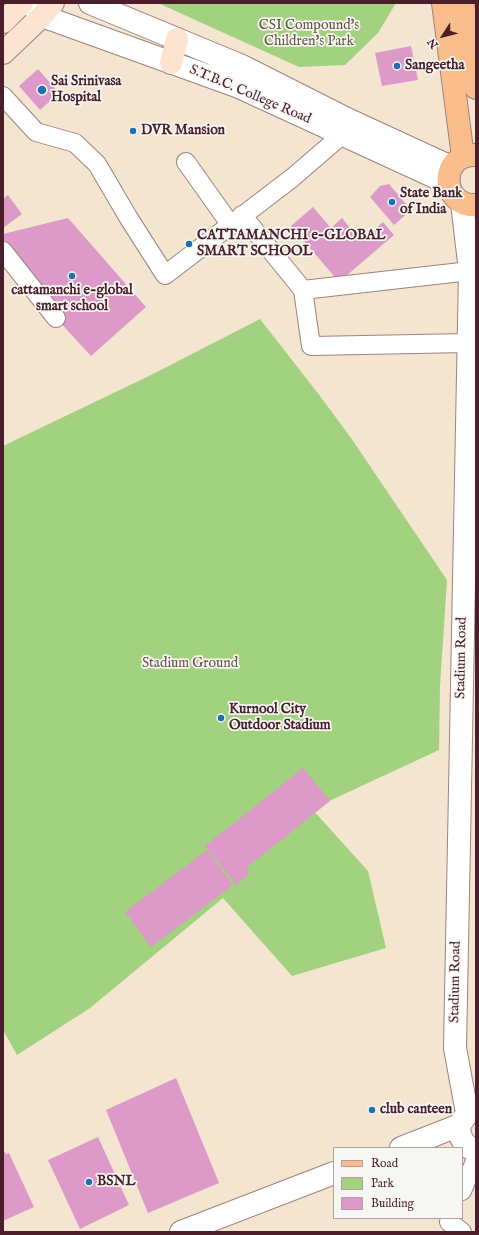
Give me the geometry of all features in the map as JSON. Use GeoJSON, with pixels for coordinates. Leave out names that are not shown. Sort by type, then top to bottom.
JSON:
{"type":"FeatureCollection","features":[{"type":"Feature","properties":{"kind":"main road"},"geometry":{"type":"LineString","coordinates":[[3,22],[22,3]]}},
{"type":"Feature","properties":{"kind":"main road"},"geometry":{"type":"LineString","coordinates":[[443,3],[459,166],[451,191],[455,198],[469,204]]}},
{"type":"Feature","properties":{"kind":"main road"},"geometry":{"type":"LineString","coordinates":[[463,3],[476,88]]}},
{"type":"Feature","properties":{"kind":"main road"},"geometry":{"type":"LineString","coordinates":[[3,53],[42,7]]}},
{"type":"Feature","properties":{"kind":"main road"},"geometry":{"type":"LineString","coordinates":[[171,63],[177,39]]}},
{"type":"Feature","properties":{"kind":"street"},"geometry":{"type":"LineString","coordinates":[[90,3],[242,66],[349,120],[459,166]]}},
{"type":"Feature","properties":{"kind":"street","name":"S.T.B.C. College Road"},"geometry":{"type":"LineString","coordinates":[[42,7],[171,63],[239,87],[342,135],[459,166]]}},
{"type":"Feature","properties":{"kind":"street"},"geometry":{"type":"LineString","coordinates":[[3,96],[36,132],[75,143],[97,164],[128,217],[165,275],[292,178],[342,135]]}},
{"type":"Feature","properties":{"kind":"street"},"geometry":{"type":"LineString","coordinates":[[186,162],[236,220],[303,290],[311,346],[468,343]]}},
{"type":"Feature","properties":{"kind":"street","name":"Stadium Road"},"geometry":{"type":"LineString","coordinates":[[469,204],[470,271],[455,1048],[468,1116],[460,1132],[462,1140],[466,1146],[476,1151]]}},
{"type":"Feature","properties":{"kind":"street"},"geometry":{"type":"LineString","coordinates":[[3,251],[56,318]]}},
{"type":"Feature","properties":{"kind":"street"},"geometry":{"type":"LineString","coordinates":[[303,290],[470,271]]}},
{"type":"Feature","properties":{"kind":"street"},"geometry":{"type":"LineString","coordinates":[[403,1147],[468,1116]]}},
{"type":"Feature","properties":{"kind":"street"},"geometry":{"type":"LineString","coordinates":[[463,1190],[476,1159]]}},
{"type":"Feature","properties":{"kind":"street"},"geometry":{"type":"LineString","coordinates":[[184,1231],[333,1173]]}},
{"type":"Feature","properties":{"kind":"green space","name":"CSI Compound's Children's Park"},"geometry":{"type":"Polygon","coordinates":[[[158,3],[396,3],[378,33],[345,65],[299,67],[158,3]]]}},
{"type":"Feature","properties":{"kind":"green space","name":"Kurnool City Outdoor Stadium"},"geometry":{"type":"Polygon","coordinates":[[[260,319],[351,438],[447,580],[440,686],[439,750],[312,809],[368,871],[386,948],[292,976],[223,898],[90,1008],[17,1055],[3,1030],[3,446],[153,374],[260,319]]]}},
{"type":"Feature","properties":{"kind":"building","name":"Sangeetha"},"geometry":{"type":"Polygon","coordinates":[[[411,46],[418,80],[382,86],[375,53],[411,46]]]}},
{"type":"Feature","properties":{"kind":"building"},"geometry":{"type":"Polygon","coordinates":[[[38,69],[59,93],[40,110],[19,86],[38,69]]]}},
{"type":"Feature","properties":{"kind":"building"},"geometry":{"type":"Polygon","coordinates":[[[389,184],[411,210],[394,225],[370,197],[380,186],[389,184]]]}},
{"type":"Feature","properties":{"kind":"building"},"geometry":{"type":"Polygon","coordinates":[[[8,195],[22,214],[3,228],[3,199],[8,195]]]}},
{"type":"Feature","properties":{"kind":"building"},"geometry":{"type":"Polygon","coordinates":[[[313,207],[331,228],[342,218],[361,241],[383,222],[394,235],[339,282],[291,226],[313,207]]]}},
{"type":"Feature","properties":{"kind":"building","name":"cattamanchi e-global smart school"},"geometry":{"type":"Polygon","coordinates":[[[68,218],[146,307],[91,356],[56,318],[3,244],[3,234],[68,218]]]}},
{"type":"Feature","properties":{"kind":"building"},"geometry":{"type":"Polygon","coordinates":[[[303,768],[330,801],[246,868],[250,873],[236,885],[205,846],[303,768]]]}},
{"type":"Feature","properties":{"kind":"building"},"geometry":{"type":"Polygon","coordinates":[[[207,850],[233,885],[151,947],[125,912],[207,850]]]}},
{"type":"Feature","properties":{"kind":"building"},"geometry":{"type":"Polygon","coordinates":[[[176,1078],[219,1183],[148,1213],[106,1110],[176,1078]]]}},
{"type":"Feature","properties":{"kind":"building","name":"BSNL"},"geometry":{"type":"Polygon","coordinates":[[[98,1137],[129,1205],[80,1229],[48,1160],[98,1137]]]}},
{"type":"Feature","properties":{"kind":"building"},"geometry":{"type":"Polygon","coordinates":[[[3,1149],[6,1154],[9,1153],[34,1207],[3,1221],[3,1149]]]}},
{"type":"Feature","properties":{"kind":"place","name":"Sangeetha"},"geometry":{"type":"Point","coordinates":[397,66]}},
{"type":"Feature","properties":{"kind":"place","name":"Sai Srinivasa Hospital"},"geometry":{"type":"Point","coordinates":[42,90]}},
{"type":"Feature","properties":{"kind":"place","name":"DVR Mansion"},"geometry":{"type":"Point","coordinates":[133,131]}},
{"type":"Feature","properties":{"kind":"place","name":"State Bank of India"},"geometry":{"type":"Point","coordinates":[392,202]}},
{"type":"Feature","properties":{"kind":"place","name":"CATTAMANCHI e-GLOBAL SMART SCHOOL"},"geometry":{"type":"Point","coordinates":[189,244]}},
{"type":"Feature","properties":{"kind":"place","name":"cattamanchi e-global smart school"},"geometry":{"type":"Point","coordinates":[72,276]}},
{"type":"Feature","properties":{"kind":"place","name":"Kurnool City Outdoor Stadium"},"geometry":{"type":"Point","coordinates":[221,718]}},
{"type":"Feature","properties":{"kind":"place","name":"club canteen"},"geometry":{"type":"Point","coordinates":[372,1110]}},
{"type":"Feature","properties":{"kind":"place","name":"BSNL"},"geometry":{"type":"Point","coordinates":[89,1182]}},
{"type":"Feature","properties":{"kind":"park label","name":"Stadium Ground"},"geometry":{"type":"Point","coordinates":[190,664]}}]}
